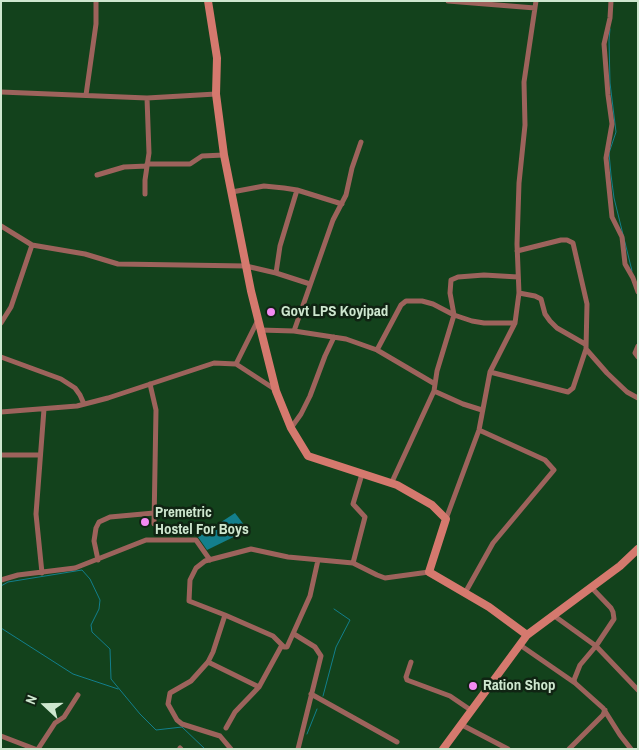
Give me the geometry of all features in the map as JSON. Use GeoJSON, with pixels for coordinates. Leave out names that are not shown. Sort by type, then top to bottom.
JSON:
{"type":"FeatureCollection","features":[{"type":"Feature","properties":{"kind":"street"},"geometry":{"type":"LineString","coordinates":[[86,95],[96,24],[96,1]]}},
{"type":"Feature","properties":{"kind":"street"},"geometry":{"type":"LineString","coordinates":[[208,1],[217,58],[216,94],[224,155],[260,330],[276,391],[290,428],[308,456],[397,485],[432,505],[446,518]]}},
{"type":"Feature","properties":{"kind":"street"},"geometry":{"type":"LineString","coordinates":[[429,572],[446,518],[479,430],[490,372],[515,322],[519,293],[519,183],[524,125],[524,82],[536,4],[448,1]]}},
{"type":"Feature","properties":{"kind":"street"},"geometry":{"type":"LineString","coordinates":[[611,1],[610,18],[604,44],[612,124],[606,158],[612,217],[622,237],[623,260],[638,292]]}},
{"type":"Feature","properties":{"kind":"street"},"geometry":{"type":"LineString","coordinates":[[1,92],[147,98],[216,94]]}},
{"type":"Feature","properties":{"kind":"street"},"geometry":{"type":"LineString","coordinates":[[145,194],[149,126],[147,98]]}},
{"type":"Feature","properties":{"kind":"street"},"geometry":{"type":"LineString","coordinates":[[294,330],[332,220],[346,195],[352,168],[361,142]]}},
{"type":"Feature","properties":{"kind":"street"},"geometry":{"type":"LineString","coordinates":[[97,175],[116,169],[147,165],[190,164],[202,156],[224,155]]}},
{"type":"Feature","properties":{"kind":"street"},"geometry":{"type":"LineString","coordinates":[[232,192],[264,186],[297,190],[342,204]]}},
{"type":"Feature","properties":{"kind":"street"},"geometry":{"type":"LineString","coordinates":[[276,273],[280,246],[297,190]]}},
{"type":"Feature","properties":{"kind":"street"},"geometry":{"type":"LineString","coordinates":[[1,226],[32,245],[85,254],[118,264],[246,266],[310,284]]}},
{"type":"Feature","properties":{"kind":"street"},"geometry":{"type":"LineString","coordinates":[[490,372],[568,392],[573,388],[585,346],[587,304],[573,243],[568,240],[561,240],[518,251]]}},
{"type":"Feature","properties":{"kind":"street"},"geometry":{"type":"LineString","coordinates":[[1,322],[11,307],[32,245]]}},
{"type":"Feature","properties":{"kind":"street"},"geometry":{"type":"LineString","coordinates":[[392,484],[434,391],[437,371],[454,315],[450,283],[454,278],[484,275],[518,277]]}},
{"type":"Feature","properties":{"kind":"street"},"geometry":{"type":"LineString","coordinates":[[519,293],[541,298],[545,314],[550,321],[557,328],[585,346],[620,386],[638,398]]}},
{"type":"Feature","properties":{"kind":"street"},"geometry":{"type":"LineString","coordinates":[[377,350],[403,302],[411,301],[433,304],[472,322],[515,322]]}},
{"type":"Feature","properties":{"kind":"street"},"geometry":{"type":"LineString","coordinates":[[236,364],[258,319]]}},
{"type":"Feature","properties":{"kind":"street"},"geometry":{"type":"LineString","coordinates":[[260,330],[294,330],[346,338],[377,350],[435,384]]}},
{"type":"Feature","properties":{"kind":"street"},"geometry":{"type":"LineString","coordinates":[[290,428],[301,414],[310,396],[324,356],[334,337]]}},
{"type":"Feature","properties":{"kind":"street"},"geometry":{"type":"LineString","coordinates":[[638,346],[635,353],[638,356]]}},
{"type":"Feature","properties":{"kind":"street"},"geometry":{"type":"LineString","coordinates":[[1,357],[61,379],[75,388],[84,404]]}},
{"type":"Feature","properties":{"kind":"street"},"geometry":{"type":"LineString","coordinates":[[1,412],[84,404],[214,363],[236,364],[276,391]]}},
{"type":"Feature","properties":{"kind":"street"},"geometry":{"type":"LineString","coordinates":[[150,384],[156,410],[154,524]]}},
{"type":"Feature","properties":{"kind":"street"},"geometry":{"type":"LineString","coordinates":[[434,391],[482,410]]}},
{"type":"Feature","properties":{"kind":"street"},"geometry":{"type":"LineString","coordinates":[[42,572],[36,514],[44,409]]}},
{"type":"Feature","properties":{"kind":"street"},"geometry":{"type":"LineString","coordinates":[[464,593],[486,552],[554,470],[545,460],[479,430]]}},
{"type":"Feature","properties":{"kind":"street"},"geometry":{"type":"LineString","coordinates":[[1,455],[40,455]]}},
{"type":"Feature","properties":{"kind":"street"},"geometry":{"type":"LineString","coordinates":[[353,563],[365,516],[353,504],[362,474]]}},
{"type":"Feature","properties":{"kind":"street"},"geometry":{"type":"LineString","coordinates":[[98,560],[94,541],[99,522],[110,516],[154,513]]}},
{"type":"Feature","properties":{"kind":"street"},"geometry":{"type":"LineString","coordinates":[[1,580],[18,575],[75,568],[146,540],[191,539],[199,542],[210,560]]}},
{"type":"Feature","properties":{"kind":"street"},"geometry":{"type":"LineString","coordinates":[[443,749],[527,635],[620,566],[638,548]]}},
{"type":"Feature","properties":{"kind":"street"},"geometry":{"type":"LineString","coordinates":[[318,560],[314,585],[287,647],[282,645],[273,636],[225,615],[193,604],[188,598],[193,572],[201,564],[251,549],[288,557],[353,563],[385,578],[429,572],[489,608],[527,635]]}},
{"type":"Feature","properties":{"kind":"street"},"geometry":{"type":"LineString","coordinates":[[574,683],[577,670],[612,624],[614,615],[611,608],[591,588]]}},
{"type":"Feature","properties":{"kind":"street"},"geometry":{"type":"LineString","coordinates":[[225,615],[208,662],[191,681],[170,693],[168,704],[177,720],[182,724],[220,736],[231,749]]}},
{"type":"Feature","properties":{"kind":"street"},"geometry":{"type":"LineString","coordinates":[[553,615],[596,646],[638,690]]}},
{"type":"Feature","properties":{"kind":"street"},"geometry":{"type":"LineString","coordinates":[[294,634],[308,641],[319,652],[320,660],[298,749]]}},
{"type":"Feature","properties":{"kind":"street"},"geometry":{"type":"LineString","coordinates":[[520,644],[574,683],[605,710],[631,749]]}},
{"type":"Feature","properties":{"kind":"street"},"geometry":{"type":"LineString","coordinates":[[226,728],[236,712],[259,687],[282,645]]}},
{"type":"Feature","properties":{"kind":"street"},"geometry":{"type":"LineString","coordinates":[[208,662],[259,687]]}},
{"type":"Feature","properties":{"kind":"street"},"geometry":{"type":"LineString","coordinates":[[411,662],[406,676],[407,680],[450,696],[472,711]]}},
{"type":"Feature","properties":{"kind":"street"},"geometry":{"type":"LineString","coordinates":[[312,694],[397,742]]}},
{"type":"Feature","properties":{"kind":"street"},"geometry":{"type":"LineString","coordinates":[[1,736],[37,749],[55,723],[64,717],[78,695]]}},
{"type":"Feature","properties":{"kind":"street"},"geometry":{"type":"LineString","coordinates":[[569,749],[603,715],[605,710]]}},
{"type":"Feature","properties":{"kind":"street"},"geometry":{"type":"LineString","coordinates":[[462,725],[508,749]]}},
{"type":"Feature","properties":{"kind":"water"},"geometry":{"type":"Polygon","coordinates":[[[235,513],[248,530],[207,550],[198,537],[235,513]]]}},
{"type":"Feature","properties":{"kind":"waterway"},"geometry":{"type":"LineString","coordinates":[[610,29],[610,83],[616,132],[609,153],[614,198],[632,271]]}},
{"type":"Feature","properties":{"kind":"waterway"},"geometry":{"type":"LineString","coordinates":[[1,586],[8,582],[82,570],[90,579],[100,600],[99,609],[91,625],[92,632],[110,649],[111,679],[156,730],[182,727],[205,749]]}},
{"type":"Feature","properties":{"kind":"waterway"},"geometry":{"type":"LineString","coordinates":[[323,696],[336,647],[350,620],[334,609]]}},
{"type":"Feature","properties":{"kind":"waterway"},"geometry":{"type":"LineString","coordinates":[[1,628],[73,674],[118,689]]}},
{"type":"Feature","properties":{"kind":"waterway"},"geometry":{"type":"LineString","coordinates":[[307,734],[317,709]]}},
{"type":"Feature","properties":{"kind":"place","name":"Govt LPS Koyipad"},"geometry":{"type":"Point","coordinates":[271,312]}},
{"type":"Feature","properties":{"kind":"place","name":"Premetric Hostel For Boys"},"geometry":{"type":"Point","coordinates":[145,522]}},
{"type":"Feature","properties":{"kind":"place","name":"Ration Shop"},"geometry":{"type":"Point","coordinates":[473,686]}}]}
